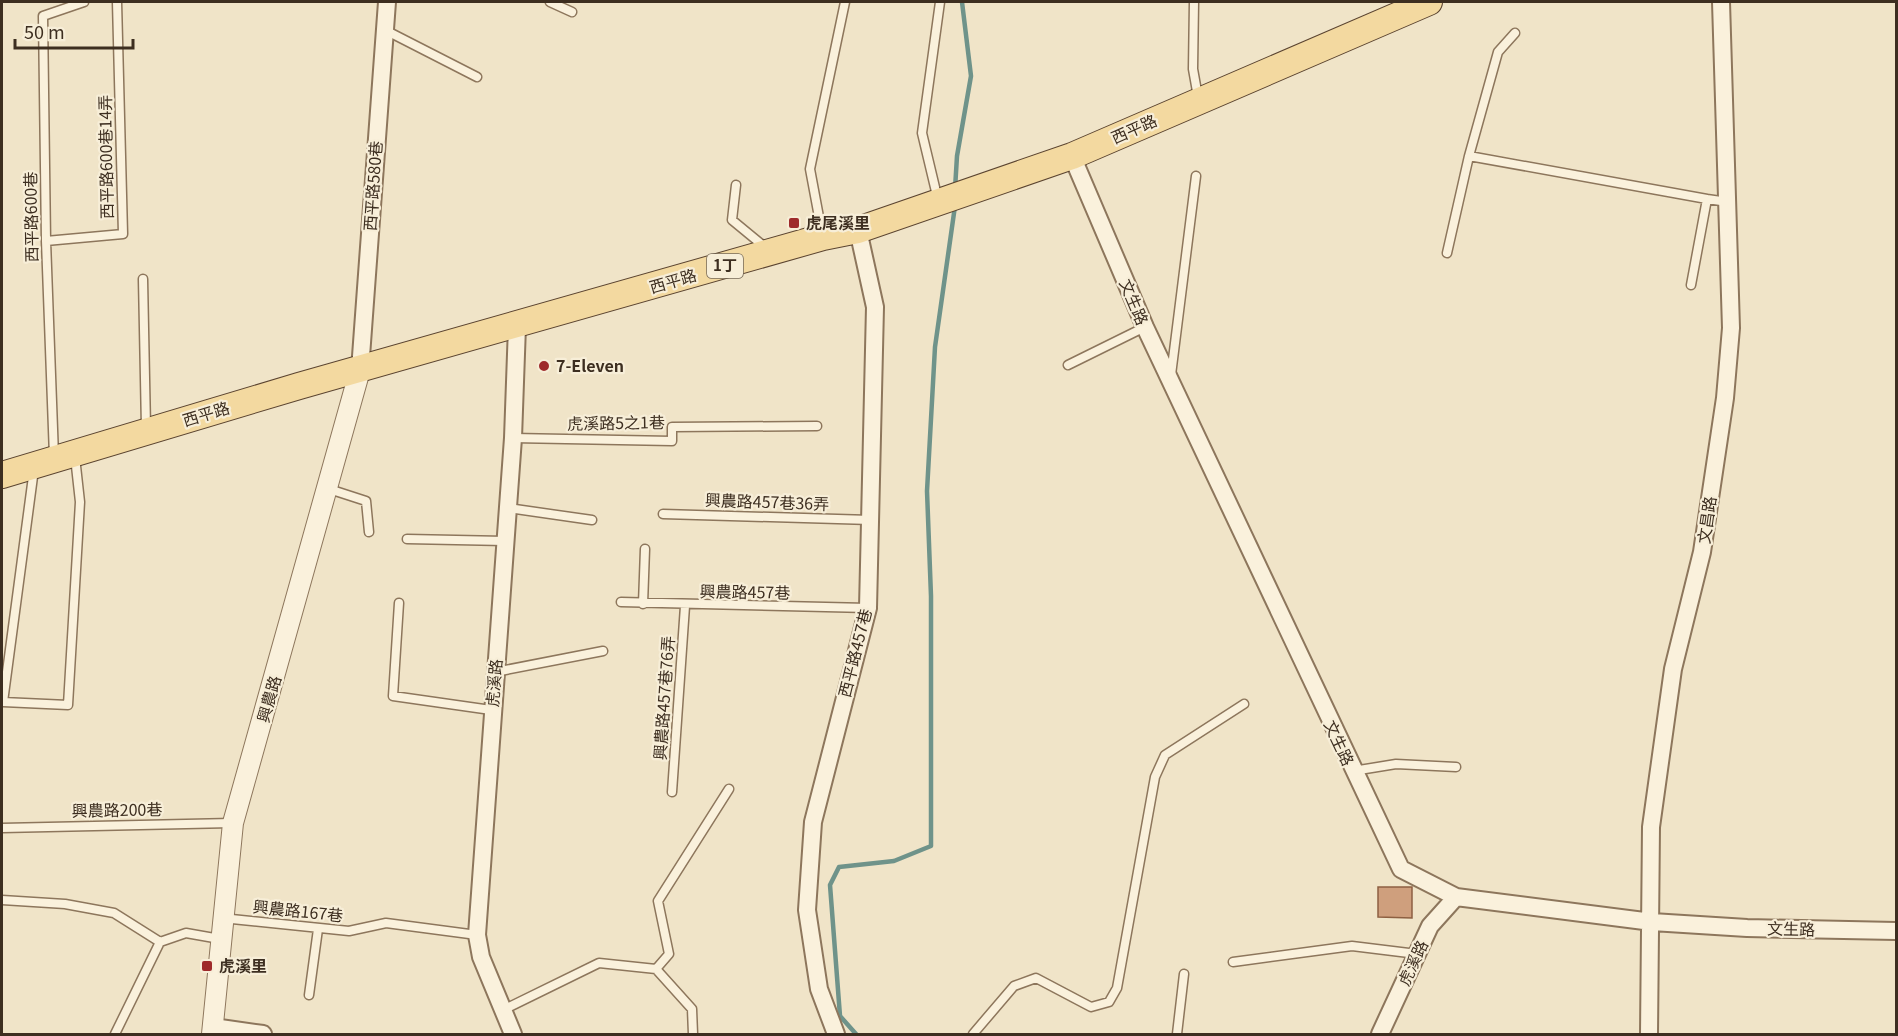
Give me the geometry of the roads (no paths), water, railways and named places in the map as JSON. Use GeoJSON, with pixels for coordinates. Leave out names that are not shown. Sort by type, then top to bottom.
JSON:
{"type":"FeatureCollection","features":[{"type":"Feature","properties":{"kind":"main road","name":"西平路"},"geometry":{"type":"LineString","coordinates":[[2,472],[54,459],[823,237],[858,230],[1072,156],[1429,2]]}},
{"type":"Feature","properties":{"kind":"street","name":"西平路580巷"},"geometry":{"type":"LineString","coordinates":[[360,370],[387,2]]}},
{"type":"Feature","properties":{"kind":"street","name":"文昌路"},"geometry":{"type":"LineString","coordinates":[[1649,1035],[1652,922],[1651,827],[1671,681],[1702,552],[1725,398],[1731,328],[1721,2]]}},
{"type":"Feature","properties":{"kind":"street","name":"文生路"},"geometry":{"type":"LineString","coordinates":[[1072,156],[1145,327],[1352,771],[1401,869],[1456,897],[1652,922],[1747,928],[1896,931]]}},
{"type":"Feature","properties":{"kind":"street","name":"西平路457巷"},"geometry":{"type":"LineString","coordinates":[[836,1035],[819,988],[807,910],[813,822],[868,608],[875,307],[858,230]]}},
{"type":"Feature","properties":{"kind":"street","name":"虎溪路"},"geometry":{"type":"LineString","coordinates":[[513,1035],[480,957],[477,935],[491,710],[513,438],[517,326]]}},
{"type":"Feature","properties":{"kind":"street","name":"興農路"},"geometry":{"type":"LineString","coordinates":[[213,1031],[222,918],[233,823],[329,489],[360,370]]}},
{"type":"Feature","properties":{"kind":"street","name":"虎溪路"},"geometry":{"type":"LineString","coordinates":[[1380,1035],[1430,926],[1456,897]]}},
{"type":"Feature","properties":{"kind":"street"},"geometry":{"type":"LineString","coordinates":[[213,1031],[264,1035]]}},
{"type":"Feature","properties":{"kind":"lane","name":"西平路600巷"},"geometry":{"type":"LineString","coordinates":[[54,459],[46,241],[43,16],[84,2]]}},
{"type":"Feature","properties":{"kind":"lane","name":"西平路600巷14弄"},"geometry":{"type":"LineString","coordinates":[[46,241],[123,234],[117,2]]}},
{"type":"Feature","properties":{"kind":"lane"},"geometry":{"type":"LineString","coordinates":[[550,2],[572,12]]}},
{"type":"Feature","properties":{"kind":"lane"},"geometry":{"type":"LineString","coordinates":[[823,237],[810,169],[845,2]]}},
{"type":"Feature","properties":{"kind":"lane"},"geometry":{"type":"LineString","coordinates":[[939,203],[922,133],[940,2]]}},
{"type":"Feature","properties":{"kind":"lane"},"geometry":{"type":"LineString","coordinates":[[1194,2],[1193,69],[1199,100]]}},
{"type":"Feature","properties":{"kind":"lane"},"geometry":{"type":"LineString","coordinates":[[384,30],[477,77]]}},
{"type":"Feature","properties":{"kind":"lane"},"geometry":{"type":"LineString","coordinates":[[1447,253],[1469,156],[1498,52],[1515,33]]}},
{"type":"Feature","properties":{"kind":"lane"},"geometry":{"type":"LineString","coordinates":[[1469,156],[1728,202]]}},
{"type":"Feature","properties":{"kind":"lane"},"geometry":{"type":"LineString","coordinates":[[1170,381],[1196,176]]}},
{"type":"Feature","properties":{"kind":"lane"},"geometry":{"type":"LineString","coordinates":[[736,185],[732,220],[771,252]]}},
{"type":"Feature","properties":{"kind":"lane"},"geometry":{"type":"LineString","coordinates":[[1691,285],[1707,199]]}},
{"type":"Feature","properties":{"kind":"lane"},"geometry":{"type":"LineString","coordinates":[[143,279],[146,432]]}},
{"type":"Feature","properties":{"kind":"lane"},"geometry":{"type":"LineString","coordinates":[[1068,365],[1145,327]]}},
{"type":"Feature","properties":{"kind":"lane","name":"虎溪路5之1巷"},"geometry":{"type":"LineString","coordinates":[[513,438],[672,441],[672,427],[817,426]]}},
{"type":"Feature","properties":{"kind":"lane"},"geometry":{"type":"LineString","coordinates":[[54,459],[80,502],[68,705],[3,702],[54,459]]}},
{"type":"Feature","properties":{"kind":"lane"},"geometry":{"type":"LineString","coordinates":[[329,489],[366,501],[369,532]]}},
{"type":"Feature","properties":{"kind":"lane"},"geometry":{"type":"LineString","coordinates":[[508,508],[592,520]]}},
{"type":"Feature","properties":{"kind":"lane","name":"興農路457巷36弄"},"geometry":{"type":"LineString","coordinates":[[663,514],[871,520]]}},
{"type":"Feature","properties":{"kind":"lane"},"geometry":{"type":"LineString","coordinates":[[407,539],[505,541]]}},
{"type":"Feature","properties":{"kind":"lane"},"geometry":{"type":"LineString","coordinates":[[643,603],[645,549]]}},
{"type":"Feature","properties":{"kind":"lane","name":"興農路457巷"},"geometry":{"type":"LineString","coordinates":[[621,602],[686,606],[868,608]]}},
{"type":"Feature","properties":{"kind":"lane"},"geometry":{"type":"LineString","coordinates":[[399,603],[393,696],[491,710]]}},
{"type":"Feature","properties":{"kind":"lane","name":"興農路457巷76弄"},"geometry":{"type":"LineString","coordinates":[[672,792],[686,606]]}},
{"type":"Feature","properties":{"kind":"lane"},"geometry":{"type":"LineString","coordinates":[[494,672],[603,651]]}},
{"type":"Feature","properties":{"kind":"lane"},"geometry":{"type":"LineString","coordinates":[[973,1035],[1014,986],[1036,978],[1091,1006],[1109,1002],[1117,988],[1155,777],[1165,755],[1244,704]]}},
{"type":"Feature","properties":{"kind":"lane"},"geometry":{"type":"LineString","coordinates":[[1352,771],[1396,764],[1456,767]]}},
{"type":"Feature","properties":{"kind":"lane"},"geometry":{"type":"LineString","coordinates":[[656,969],[669,954],[657,901],[729,789]]}},
{"type":"Feature","properties":{"kind":"lane","name":"興農路200巷"},"geometry":{"type":"LineString","coordinates":[[2,828],[233,823]]}},
{"type":"Feature","properties":{"kind":"lane"},"geometry":{"type":"LineString","coordinates":[[2,900],[65,904],[114,914],[160,942]]}},
{"type":"Feature","properties":{"kind":"lane","name":"興農路167巷"},"geometry":{"type":"LineString","coordinates":[[222,918],[349,931],[386,923],[477,935]]}},
{"type":"Feature","properties":{"kind":"lane"},"geometry":{"type":"LineString","coordinates":[[309,995],[318,929]]}},
{"type":"Feature","properties":{"kind":"lane"},"geometry":{"type":"LineString","coordinates":[[115,1035],[160,942],[186,933],[220,939]]}},
{"type":"Feature","properties":{"kind":"lane"},"geometry":{"type":"LineString","coordinates":[[1233,962],[1352,946],[1418,954]]}},
{"type":"Feature","properties":{"kind":"lane"},"geometry":{"type":"LineString","coordinates":[[503,1010],[599,963],[656,969],[692,1009],[693,1035]]}},
{"type":"Feature","properties":{"kind":"lane"},"geometry":{"type":"LineString","coordinates":[[1177,1035],[1184,974]]}},
{"type":"Feature","properties":{"kind":"waterway"},"geometry":{"type":"LineString","coordinates":[[955,189],[957,156],[971,76],[962,2]]}},
{"type":"Feature","properties":{"kind":"waterway"},"geometry":{"type":"LineString","coordinates":[[856,1034],[840,1016],[830,885],[839,867],[894,861],[931,846],[931,596],[927,491],[935,347],[955,206]]}},
{"type":"Feature","properties":{"kind":"place","name":"虎尾溪里"},"geometry":{"type":"Point","coordinates":[794,223]}},
{"type":"Feature","properties":{"kind":"place","name":"7-Eleven"},"geometry":{"type":"Point","coordinates":[544,366]}},
{"type":"Feature","properties":{"kind":"place","name":"虎溪里"},"geometry":{"type":"Point","coordinates":[207,966]}}]}
